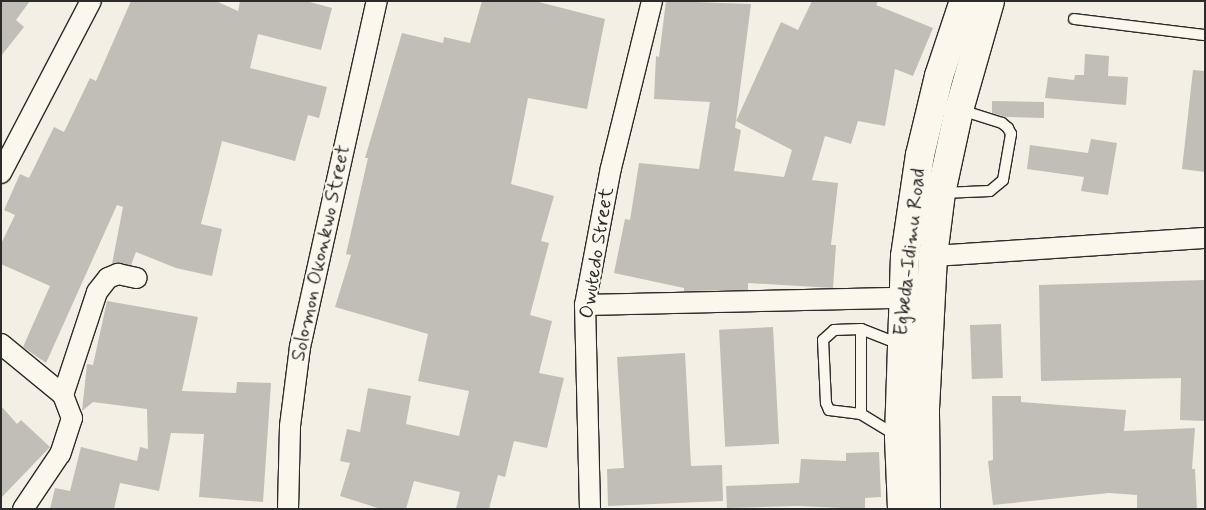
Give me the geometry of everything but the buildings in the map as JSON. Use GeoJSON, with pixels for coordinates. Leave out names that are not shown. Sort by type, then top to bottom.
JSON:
{"type":"FeatureCollection","features":[{"type":"Feature","properties":{"kind":"main road","name":"Egbeda-Idimu Road"},"geometry":{"type":"LineString","coordinates":[[902,509],[899,437],[900,345],[905,256],[920,155],[939,76],[964,1]]}},
{"type":"Feature","properties":{"kind":"main road","name":"Egbeda-Idimu Road"},"geometry":{"type":"LineString","coordinates":[[926,509],[925,409],[933,256],[941,194],[959,110],[990,1]]}},
{"type":"Feature","properties":{"kind":"street"},"geometry":{"type":"LineString","coordinates":[[1,173],[91,1]]}},
{"type":"Feature","properties":{"kind":"street","name":"Solomon Okonkwo Street"},"geometry":{"type":"LineString","coordinates":[[288,509],[290,426],[300,347],[377,1]]}},
{"type":"Feature","properties":{"kind":"street","name":"Owutedo Street"},"geometry":{"type":"LineString","coordinates":[[590,509],[585,305],[612,168],[652,1]]}},
{"type":"Feature","properties":{"kind":"street"},"geometry":{"type":"LineString","coordinates":[[933,256],[1205,238]]}},
{"type":"Feature","properties":{"kind":"street"},"geometry":{"type":"LineString","coordinates":[[62,395],[96,292],[108,278],[118,274],[137,278]]}},
{"type":"Feature","properties":{"kind":"street"},"geometry":{"type":"LineString","coordinates":[[585,305],[903,298]]}},
{"type":"Feature","properties":{"kind":"street"},"geometry":{"type":"LineString","coordinates":[[1,344],[62,395],[72,418],[60,454],[23,509]]}},
{"type":"Feature","properties":{"kind":"lane"},"geometry":{"type":"LineString","coordinates":[[1074,19],[1205,35]]}},
{"type":"Feature","properties":{"kind":"lane"},"geometry":{"type":"LineString","coordinates":[[941,194],[990,191],[1003,180],[1011,134],[1008,128],[1002,123],[959,110]]}},
{"type":"Feature","properties":{"kind":"lane"},"geometry":{"type":"LineString","coordinates":[[899,437],[861,414],[829,410],[826,403],[823,340],[834,330],[861,329],[900,345]]}},
{"type":"Feature","properties":{"kind":"lane"},"geometry":{"type":"LineString","coordinates":[[861,329],[861,414]]}}]}
